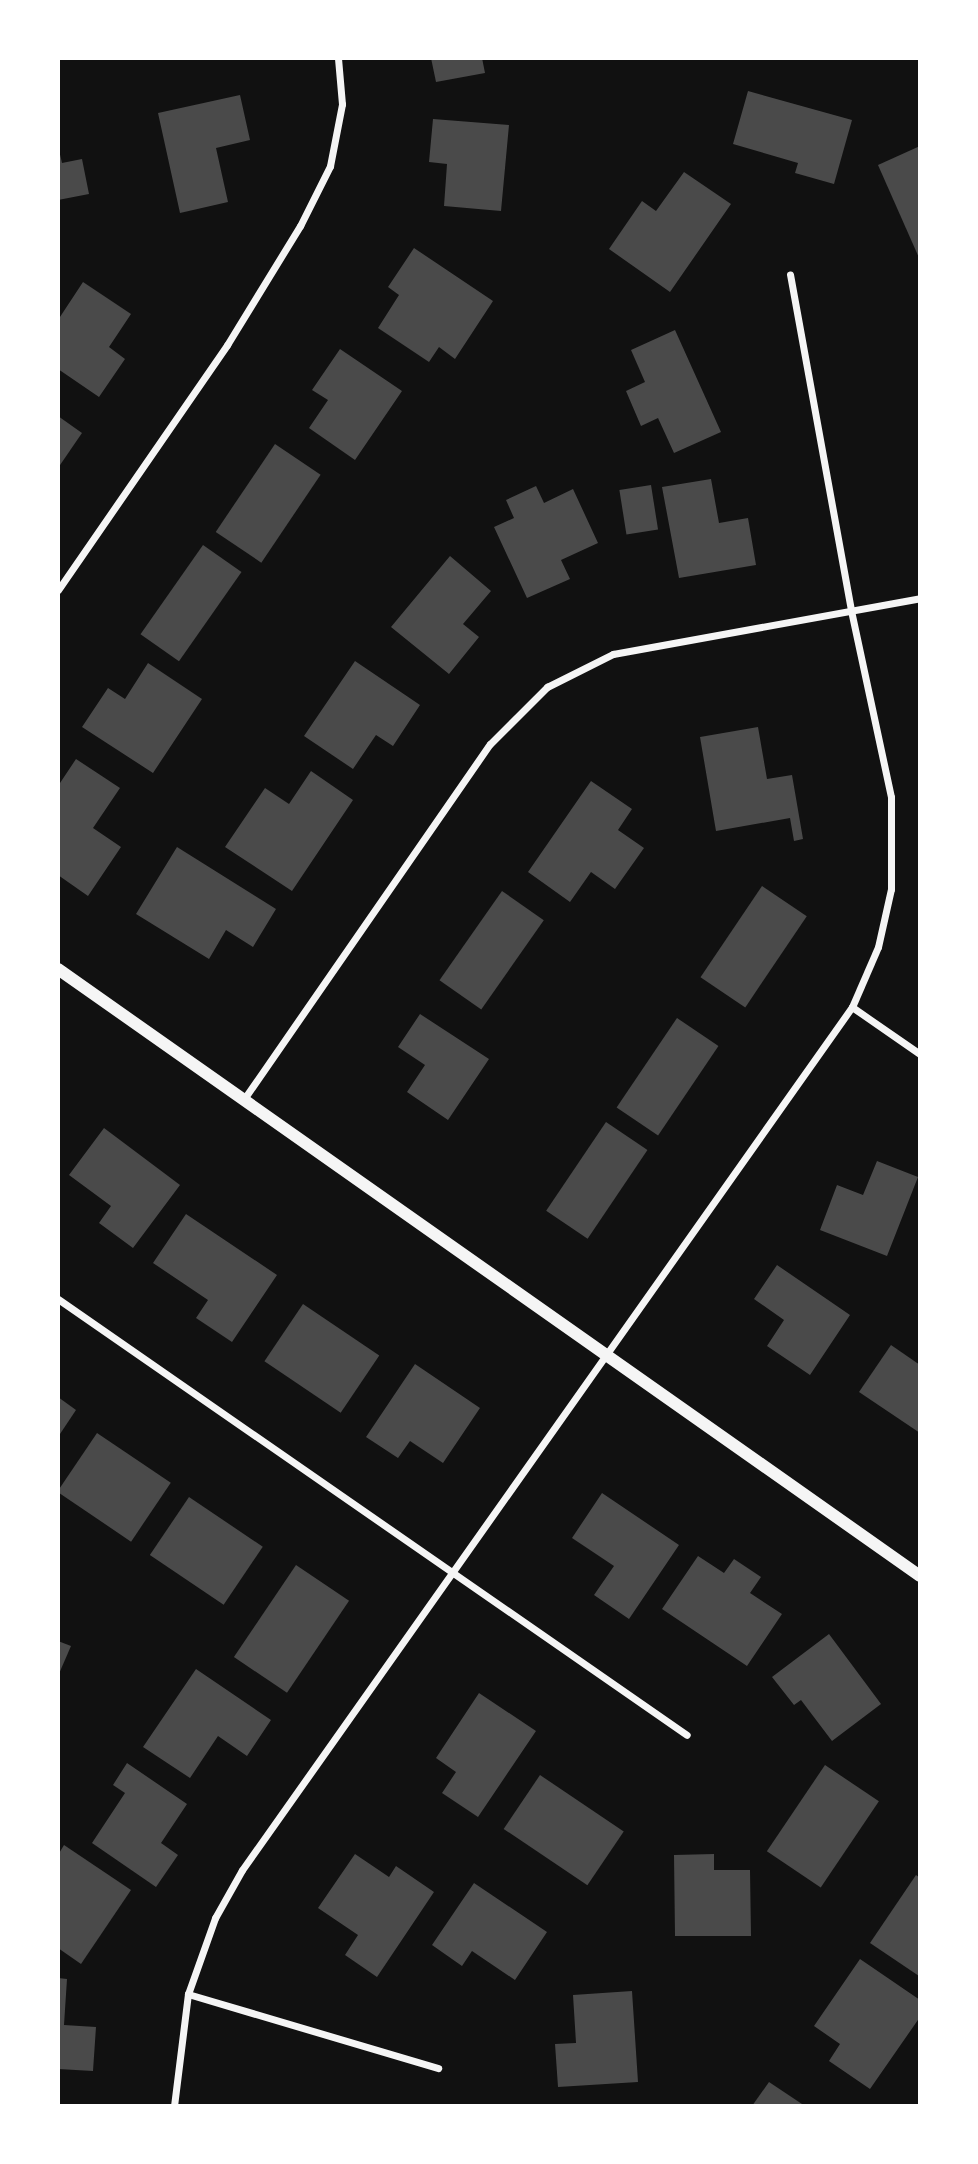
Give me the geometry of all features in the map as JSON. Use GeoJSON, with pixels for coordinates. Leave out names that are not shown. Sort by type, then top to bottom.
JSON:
{"type":"FeatureCollection","features":[{"type":"Feature","properties":{"kind":"street"},"geometry":{"type":"LineString","coordinates":[[58,590],[227,345],[300,226],[330,166],[342,104],[338,58]]}},
{"type":"Feature","properties":{"kind":"street"},"geometry":{"type":"LineString","coordinates":[[174,2106],[188,1994],[215,1919],[242,1870],[454,1574],[852,1007],[878,947],[891,876],[891,797],[851,610],[790,275]]}},
{"type":"Feature","properties":{"kind":"street"},"geometry":{"type":"LineString","coordinates":[[244,1098],[490,744],[547,687],[612,654],[920,598]]}},
{"type":"Feature","properties":{"kind":"street"},"geometry":{"type":"LineString","coordinates":[[58,969],[244,1098],[605,1357],[920,1576]]}},
{"type":"Feature","properties":{"kind":"street"},"geometry":{"type":"LineString","coordinates":[[852,1007],[920,1054]]}},
{"type":"Feature","properties":{"kind":"street"},"geometry":{"type":"LineString","coordinates":[[58,1299],[687,1735]]}},
{"type":"Feature","properties":{"kind":"street"},"geometry":{"type":"LineString","coordinates":[[188,1994],[438,2068]]}},
{"type":"Feature","properties":{"kind":"building"},"geometry":{"type":"Polygon","coordinates":[[[431,58],[482,58],[485,73],[436,82],[431,58]]]}},
{"type":"Feature","properties":{"kind":"building"},"geometry":{"type":"Polygon","coordinates":[[[748,91],[852,120],[834,184],[795,173],[798,163],[733,144],[748,91]]]}},
{"type":"Feature","properties":{"kind":"building"},"geometry":{"type":"Polygon","coordinates":[[[240,95],[250,140],[216,148],[228,202],[180,213],[158,113],[240,95]]]}},
{"type":"Feature","properties":{"kind":"building"},"geometry":{"type":"Polygon","coordinates":[[[433,119],[509,125],[501,211],[444,206],[447,164],[429,162],[433,119]]]}},
{"type":"Feature","properties":{"kind":"building"},"geometry":{"type":"Polygon","coordinates":[[[58,146],[62,163],[82,159],[89,194],[58,200],[58,146]]]}},
{"type":"Feature","properties":{"kind":"building"},"geometry":{"type":"Polygon","coordinates":[[[920,146],[920,260],[878,165],[920,146]]]}},
{"type":"Feature","properties":{"kind":"building"},"geometry":{"type":"Polygon","coordinates":[[[684,172],[731,204],[670,292],[609,249],[642,201],[656,211],[684,172]]]}},
{"type":"Feature","properties":{"kind":"building"},"geometry":{"type":"Polygon","coordinates":[[[414,248],[493,301],[455,359],[439,347],[429,362],[378,328],[399,295],[388,287],[414,248]]]}},
{"type":"Feature","properties":{"kind":"building"},"geometry":{"type":"Polygon","coordinates":[[[83,282],[131,314],[109,347],[125,359],[99,397],[58,369],[58,320],[83,282]]]}},
{"type":"Feature","properties":{"kind":"building"},"geometry":{"type":"Polygon","coordinates":[[[675,330],[721,432],[674,453],[658,418],[641,426],[626,391],[645,382],[631,350],[675,330]]]}},
{"type":"Feature","properties":{"kind":"building"},"geometry":{"type":"Polygon","coordinates":[[[340,349],[402,391],[355,460],[309,428],[328,400],[312,390],[340,349]]]}},
{"type":"Feature","properties":{"kind":"building"},"geometry":{"type":"Polygon","coordinates":[[[58,416],[82,433],[58,468],[58,416]]]}},
{"type":"Feature","properties":{"kind":"building"},"geometry":{"type":"Polygon","coordinates":[[[275,444],[321,475],[261,563],[216,532],[275,444]]]}},
{"type":"Feature","properties":{"kind":"building"},"geometry":{"type":"Polygon","coordinates":[[[711,479],[719,523],[748,518],[756,565],[679,578],[662,487],[711,479]]]}},
{"type":"Feature","properties":{"kind":"building"},"geometry":{"type":"Polygon","coordinates":[[[651,485],[658,529],[626,534],[619,490],[651,485]]]}},
{"type":"Feature","properties":{"kind":"building"},"geometry":{"type":"Polygon","coordinates":[[[536,486],[544,503],[573,489],[598,543],[561,560],[570,579],[527,598],[494,527],[514,518],[506,500],[536,486]]]}},
{"type":"Feature","properties":{"kind":"building"},"geometry":{"type":"Polygon","coordinates":[[[203,545],[242,572],[179,661],[140,634],[203,545]]]}},
{"type":"Feature","properties":{"kind":"building"},"geometry":{"type":"Polygon","coordinates":[[[450,556],[491,591],[463,624],[479,637],[449,674],[391,627],[450,556]]]}},
{"type":"Feature","properties":{"kind":"building"},"geometry":{"type":"Polygon","coordinates":[[[355,661],[420,705],[393,746],[376,735],[353,769],[304,736],[355,661]]]}},
{"type":"Feature","properties":{"kind":"building"},"geometry":{"type":"Polygon","coordinates":[[[148,663],[202,699],[153,773],[82,727],[108,688],[125,699],[148,663]]]}},
{"type":"Feature","properties":{"kind":"building"},"geometry":{"type":"Polygon","coordinates":[[[758,727],[767,779],[792,775],[803,839],[794,841],[790,818],[716,831],[700,737],[758,727]]]}},
{"type":"Feature","properties":{"kind":"building"},"geometry":{"type":"Polygon","coordinates":[[[76,759],[120,788],[93,828],[121,847],[88,896],[58,875],[58,786],[76,759]]]}},
{"type":"Feature","properties":{"kind":"building"},"geometry":{"type":"Polygon","coordinates":[[[311,771],[353,800],[292,891],[225,847],[265,788],[289,804],[311,771]]]}},
{"type":"Feature","properties":{"kind":"building"},"geometry":{"type":"Polygon","coordinates":[[[591,781],[632,809],[618,830],[644,848],[615,889],[591,872],[570,902],[528,872],[591,781]]]}},
{"type":"Feature","properties":{"kind":"building"},"geometry":{"type":"Polygon","coordinates":[[[177,847],[276,909],[253,947],[226,930],[209,959],[136,914],[177,847]]]}},
{"type":"Feature","properties":{"kind":"building"},"geometry":{"type":"Polygon","coordinates":[[[762,886],[807,916],[745,1007],[700,977],[762,886]]]}},
{"type":"Feature","properties":{"kind":"building"},"geometry":{"type":"Polygon","coordinates":[[[502,891],[544,920],[481,1010],[439,980],[502,891]]]}},
{"type":"Feature","properties":{"kind":"building"},"geometry":{"type":"Polygon","coordinates":[[[420,1014],[489,1059],[448,1120],[407,1092],[425,1065],[398,1047],[420,1014]]]}},
{"type":"Feature","properties":{"kind":"building"},"geometry":{"type":"Polygon","coordinates":[[[677,1018],[718,1046],[658,1135],[617,1108],[677,1018]]]}},
{"type":"Feature","properties":{"kind":"building"},"geometry":{"type":"Polygon","coordinates":[[[606,1122],[647,1150],[588,1239],[546,1211],[606,1122]]]}},
{"type":"Feature","properties":{"kind":"building"},"geometry":{"type":"Polygon","coordinates":[[[104,1128],[180,1185],[133,1248],[99,1223],[111,1206],[69,1175],[104,1128]]]}},
{"type":"Feature","properties":{"kind":"building"},"geometry":{"type":"Polygon","coordinates":[[[877,1161],[918,1177],[887,1256],[820,1230],[837,1185],[863,1195],[877,1161]]]}},
{"type":"Feature","properties":{"kind":"building"},"geometry":{"type":"Polygon","coordinates":[[[186,1214],[277,1275],[232,1342],[196,1318],[208,1300],[153,1263],[186,1214]]]}},
{"type":"Feature","properties":{"kind":"building"},"geometry":{"type":"Polygon","coordinates":[[[777,1265],[850,1315],[810,1375],[767,1346],[784,1320],[754,1299],[777,1265]]]}},
{"type":"Feature","properties":{"kind":"building"},"geometry":{"type":"Polygon","coordinates":[[[303,1304],[379,1355],[341,1413],[264,1361],[303,1304]]]}},
{"type":"Feature","properties":{"kind":"building"},"geometry":{"type":"Polygon","coordinates":[[[891,1345],[920,1365],[920,1433],[859,1392],[891,1345]]]}},
{"type":"Feature","properties":{"kind":"building"},"geometry":{"type":"Polygon","coordinates":[[[415,1364],[480,1408],[443,1463],[410,1441],[398,1458],[366,1437],[415,1364]]]}},
{"type":"Feature","properties":{"kind":"building"},"geometry":{"type":"Polygon","coordinates":[[[58,1397],[76,1410],[58,1437],[58,1397]]]}},
{"type":"Feature","properties":{"kind":"building"},"geometry":{"type":"Polygon","coordinates":[[[97,1433],[171,1483],[131,1542],[58,1492],[97,1433]]]}},
{"type":"Feature","properties":{"kind":"building"},"geometry":{"type":"Polygon","coordinates":[[[602,1493],[679,1545],[629,1619],[594,1595],[614,1566],[572,1538],[602,1493]]]}},
{"type":"Feature","properties":{"kind":"building"},"geometry":{"type":"Polygon","coordinates":[[[189,1497],[263,1547],[224,1605],[150,1555],[189,1497]]]}},
{"type":"Feature","properties":{"kind":"building"},"geometry":{"type":"Polygon","coordinates":[[[698,1556],[724,1573],[734,1559],[761,1577],[750,1593],[782,1614],[747,1666],[662,1609],[698,1556]]]}},
{"type":"Feature","properties":{"kind":"building"},"geometry":{"type":"Polygon","coordinates":[[[296,1565],[349,1601],[287,1693],[234,1657],[296,1565]]]}},
{"type":"Feature","properties":{"kind":"building"},"geometry":{"type":"Polygon","coordinates":[[[829,1634],[881,1704],[832,1741],[801,1700],[794,1705],[772,1677],[829,1634]]]}},
{"type":"Feature","properties":{"kind":"building"},"geometry":{"type":"Polygon","coordinates":[[[58,1641],[71,1646],[58,1676],[58,1641]]]}},
{"type":"Feature","properties":{"kind":"building"},"geometry":{"type":"Polygon","coordinates":[[[196,1669],[271,1720],[247,1756],[218,1736],[190,1778],[143,1747],[196,1669]]]}},
{"type":"Feature","properties":{"kind":"building"},"geometry":{"type":"Polygon","coordinates":[[[479,1693],[536,1731],[478,1817],[442,1793],[456,1772],[436,1758],[479,1693]]]}},
{"type":"Feature","properties":{"kind":"building"},"geometry":{"type":"Polygon","coordinates":[[[127,1763],[187,1804],[161,1843],[178,1855],[156,1887],[92,1843],[125,1793],[113,1785],[127,1763]]]}},
{"type":"Feature","properties":{"kind":"building"},"geometry":{"type":"Polygon","coordinates":[[[825,1765],[879,1801],[821,1888],[767,1851],[825,1765]]]}},
{"type":"Feature","properties":{"kind":"building"},"geometry":{"type":"Polygon","coordinates":[[[540,1775],[624,1831],[587,1885],[504,1829],[540,1775]]]}},
{"type":"Feature","properties":{"kind":"building"},"geometry":{"type":"Polygon","coordinates":[[[64,1845],[131,1890],[81,1964],[58,1948],[58,1855],[64,1845]]]}},
{"type":"Feature","properties":{"kind":"building"},"geometry":{"type":"Polygon","coordinates":[[[355,1854],[389,1877],[396,1866],[434,1892],[377,1977],[345,1955],[358,1935],[318,1908],[355,1854]]]}},
{"type":"Feature","properties":{"kind":"building"},"geometry":{"type":"Polygon","coordinates":[[[714,1854],[714,1870],[750,1870],[751,1936],[675,1936],[674,1855],[714,1854]]]}},
{"type":"Feature","properties":{"kind":"building"},"geometry":{"type":"Polygon","coordinates":[[[916,1875],[920,1878],[919,1976],[870,1943],[916,1875]]]}},
{"type":"Feature","properties":{"kind":"building"},"geometry":{"type":"Polygon","coordinates":[[[474,1883],[547,1932],[515,1980],[472,1951],[462,1966],[432,1945],[474,1883]]]}},
{"type":"Feature","properties":{"kind":"building"},"geometry":{"type":"Polygon","coordinates":[[[860,1959],[920,2000],[920,2017],[870,2089],[829,2061],[840,2044],[814,2026],[860,1959]]]}},
{"type":"Feature","properties":{"kind":"building"},"geometry":{"type":"Polygon","coordinates":[[[58,1978],[67,1979],[64,2025],[96,2027],[93,2071],[58,2069],[58,1978]]]}},
{"type":"Feature","properties":{"kind":"building"},"geometry":{"type":"Polygon","coordinates":[[[632,1991],[638,2082],[558,2087],[555,2044],[576,2043],[573,1995],[632,1991]]]}},
{"type":"Feature","properties":{"kind":"building"},"geometry":{"type":"Polygon","coordinates":[[[769,2082],[805,2106],[752,2106],[769,2082]]]}}]}
